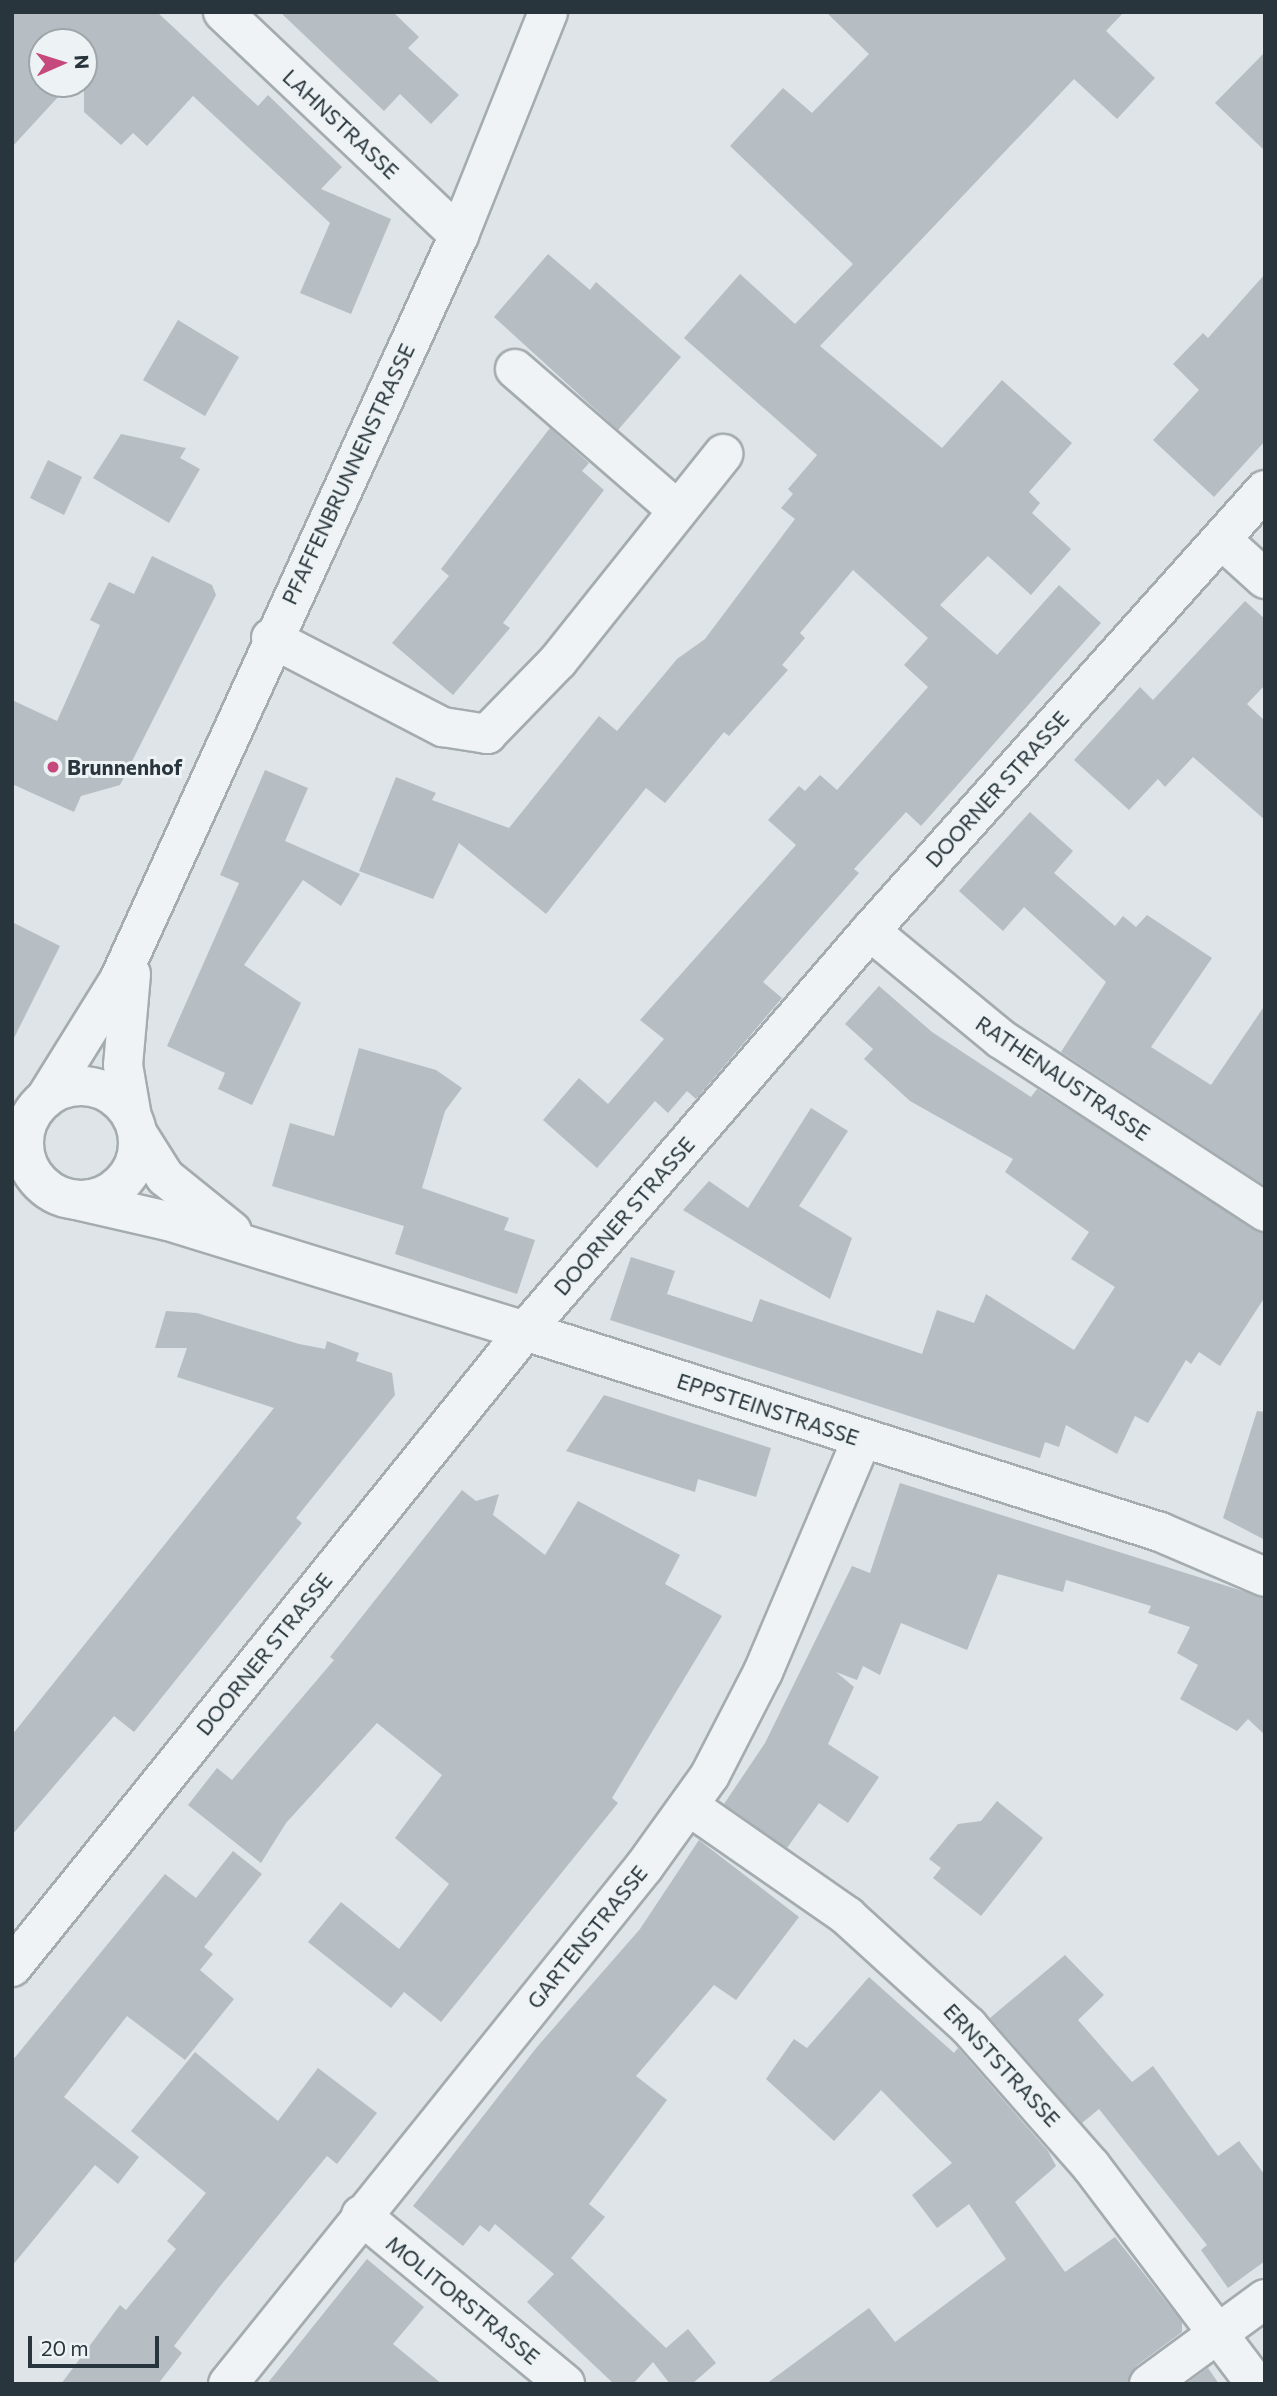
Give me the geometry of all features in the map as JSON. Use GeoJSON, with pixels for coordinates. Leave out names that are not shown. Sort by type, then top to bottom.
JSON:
{"type":"FeatureCollection","features":[{"type":"Feature","properties":{"kind":"street","name":"LAHNSTRASSE"},"geometry":{"type":"LineString","coordinates":[[223,12],[459,235]]}},
{"type":"Feature","properties":{"kind":"street","name":"PFAFFENBRUNNENSTRASSE"},"geometry":{"type":"LineString","coordinates":[[30,1114],[100,1017],[140,933],[271,638],[459,235],[548,12]]}},
{"type":"Feature","properties":{"kind":"street"},"geometry":{"type":"LineString","coordinates":[[515,369],[676,509]]}},
{"type":"Feature","properties":{"kind":"street"},"geometry":{"type":"LineString","coordinates":[[271,638],[443,727],[487,734],[558,661],[676,509],[723,454]]}},
{"type":"Feature","properties":{"kind":"street","name":"DOORNER STRASSE"},"geometry":{"type":"LineString","coordinates":[[12,1966],[525,1331],[870,931],[1265,490]]}},
{"type":"Feature","properties":{"kind":"street"},"geometry":{"type":"LineString","coordinates":[[1222,540],[1265,579]]}},
{"type":"Feature","properties":{"kind":"street","name":"RATHENAUSTRASSE"},"geometry":{"type":"LineString","coordinates":[[870,931],[1001,1039],[1265,1212]]}},
{"type":"Feature","properties":{"kind":"street","name":"PFAFFENBRUNNENSTRASSE"},"geometry":{"type":"LineString","coordinates":[[135,1125],[123,1041],[140,933]]}},
{"type":"Feature","properties":{"kind":"street"},"geometry":{"type":"LineString","coordinates":[[84,1086],[108,1093],[135,1125],[128,1176],[104,1196],[68,1199],[41,1185],[28,1160],[25,1132],[30,1114],[84,1086]]}},
{"type":"Feature","properties":{"kind":"street","name":"EPPSTEINSTRASSE"},"geometry":{"type":"LineString","coordinates":[[135,1125],[165,1177],[192,1202],[266,1252]]}},
{"type":"Feature","properties":{"kind":"street","name":"EPPSTEINSTRASSE"},"geometry":{"type":"LineString","coordinates":[[12,1188],[68,1199],[266,1252],[525,1331],[1160,1532],[1265,1577]]}},
{"type":"Feature","properties":{"kind":"street","name":"GARTENSTRASSE"},"geometry":{"type":"LineString","coordinates":[[228,2384],[689,1806],[757,1684],[862,1439]]}},
{"type":"Feature","properties":{"kind":"street","name":"ERNSTSTRASSE"},"geometry":{"type":"LineString","coordinates":[[689,1806],[847,1916],[924,1982],[1043,2107],[1256,2384]]}},
{"type":"Feature","properties":{"kind":"street","name":"MOLITORSTRASSE"},"geometry":{"type":"LineString","coordinates":[[361,2215],[565,2384]]}},
{"type":"Feature","properties":{"kind":"street"},"geometry":{"type":"LineString","coordinates":[[1149,2384],[1265,2299]]}},
{"type":"Feature","properties":{"kind":"building"},"geometry":{"type":"Polygon","coordinates":[[[12,12],[157,12],[258,106],[268,95],[342,167],[321,189],[391,219],[351,314],[300,293],[330,223],[193,96],[147,146],[133,133],[121,145],[84,112],[84,98],[98,98],[98,28],[28,28],[28,98],[57,98],[12,147],[12,12]]]}},
{"type":"Feature","properties":{"kind":"building"},"geometry":{"type":"Polygon","coordinates":[[[280,12],[393,12],[419,37],[408,48],[459,95],[431,124],[400,94],[384,111],[280,12]]]}},
{"type":"Feature","properties":{"kind":"building"},"geometry":{"type":"Polygon","coordinates":[[[826,12],[1124,12],[1106,31],[1155,78],[1117,119],[1074,79],[820,346],[942,448],[1002,380],[1072,443],[1029,492],[1040,503],[1032,513],[1071,549],[1031,595],[988,556],[940,605],[997,655],[1059,585],[1101,623],[921,826],[906,812],[854,869],[859,873],[763,982],[782,998],[696,1099],[687,1091],[668,1113],[655,1101],[597,1168],[543,1120],[579,1078],[608,1104],[664,1039],[640,1020],[796,845],[768,820],[799,786],[805,791],[820,775],[837,790],[928,687],[904,665],[928,638],[853,570],[800,633],[805,638],[782,665],[788,670],[729,736],[724,732],[665,803],[646,788],[546,914],[459,843],[433,899],[359,871],[396,777],[436,793],[432,800],[509,828],[599,716],[617,731],[677,659],[705,639],[795,519],[781,508],[793,494],[788,489],[817,455],[684,338],[740,274],[795,324],[853,264],[730,146],[783,88],[812,113],[869,54],[826,12]]]}},
{"type":"Feature","properties":{"kind":"building"},"geometry":{"type":"Polygon","coordinates":[[[1265,52],[1265,151],[1215,103],[1265,52]]]}},
{"type":"Feature","properties":{"kind":"building"},"geometry":{"type":"Polygon","coordinates":[[[548,254],[590,290],[596,282],[681,357],[618,430],[494,317],[548,254]]]}},
{"type":"Feature","properties":{"kind":"building"},"geometry":{"type":"Polygon","coordinates":[[[1265,274],[1265,441],[1214,497],[1153,440],[1199,390],[1173,364],[1203,333],[1208,338],[1265,274]]]}},
{"type":"Feature","properties":{"kind":"building"},"geometry":{"type":"Polygon","coordinates":[[[178,320],[239,357],[205,416],[143,380],[178,320]]]}},
{"type":"Feature","properties":{"kind":"building"},"geometry":{"type":"Polygon","coordinates":[[[550,428],[589,463],[582,471],[604,490],[503,623],[510,628],[453,695],[392,643],[449,576],[441,569],[550,428]]]}},
{"type":"Feature","properties":{"kind":"building"},"geometry":{"type":"Polygon","coordinates":[[[121,434],[186,448],[180,458],[200,469],[169,523],[93,478],[121,434]]]}},
{"type":"Feature","properties":{"kind":"building"},"geometry":{"type":"Polygon","coordinates":[[[48,460],[82,477],[64,515],[30,498],[48,460]]]}},
{"type":"Feature","properties":{"kind":"building"},"geometry":{"type":"Polygon","coordinates":[[[152,556],[212,585],[216,595],[120,785],[81,796],[74,812],[12,784],[12,700],[57,721],[100,625],[90,620],[109,582],[134,594],[152,556]]]}},
{"type":"Feature","properties":{"kind":"building"},"geometry":{"type":"Polygon","coordinates":[[[1245,601],[1265,619],[1265,685],[1247,704],[1265,721],[1265,820],[1193,757],[1165,787],[1158,779],[1129,810],[1074,760],[1140,687],[1153,700],[1245,601]]]}},
{"type":"Feature","properties":{"kind":"building"},"geometry":{"type":"Polygon","coordinates":[[[265,770],[308,788],[285,841],[360,874],[341,906],[303,880],[244,965],[301,1003],[252,1105],[218,1089],[225,1073],[167,1046],[239,883],[220,875],[265,770]]]}},
{"type":"Feature","properties":{"kind":"building"},"geometry":{"type":"Polygon","coordinates":[[[1030,812],[1073,851],[1054,873],[1115,926],[1123,916],[1136,927],[1147,915],[1212,958],[1151,1047],[1211,1085],[1265,1005],[1265,1186],[1061,1052],[1106,982],[1024,907],[1003,931],[959,891],[1030,812]]]}},
{"type":"Feature","properties":{"kind":"building"},"geometry":{"type":"Polygon","coordinates":[[[12,922],[60,946],[12,1042],[12,922]]]}},
{"type":"Feature","properties":{"kind":"building"},"geometry":{"type":"Polygon","coordinates":[[[879,986],[932,1032],[1031,1097],[1037,1089],[1265,1234],[1265,1297],[1220,1366],[1199,1352],[1191,1364],[1186,1360],[1148,1423],[1135,1416],[1117,1454],[1066,1425],[1059,1447],[1045,1442],[1040,1458],[610,1320],[631,1257],[675,1271],[667,1294],[752,1322],[760,1299],[922,1354],[937,1310],[974,1323],[986,1294],[1074,1350],[1115,1287],[1071,1259],[1089,1232],[1005,1172],[1013,1159],[910,1101],[864,1059],[873,1049],[845,1024],[879,986]]]}},
{"type":"Feature","properties":{"kind":"building"},"geometry":{"type":"Polygon","coordinates":[[[359,1048],[436,1070],[462,1088],[445,1111],[422,1188],[509,1218],[504,1230],[535,1240],[517,1294],[395,1254],[404,1226],[272,1186],[290,1123],[334,1136],[359,1048]]]}},
{"type":"Feature","properties":{"kind":"building"},"geometry":{"type":"Polygon","coordinates":[[[811,1108],[848,1131],[799,1206],[852,1238],[830,1299],[683,1210],[709,1181],[748,1208],[811,1108]]]}},
{"type":"Feature","properties":{"kind":"building"},"geometry":{"type":"Polygon","coordinates":[[[166,1311],[197,1313],[299,1344],[325,1349],[327,1341],[359,1353],[356,1361],[392,1373],[395,1395],[296,1518],[302,1523],[134,1732],[114,1716],[12,1835],[12,1735],[274,1408],[177,1377],[187,1348],[155,1348],[166,1311]]]}},
{"type":"Feature","properties":{"kind":"building"},"geometry":{"type":"Polygon","coordinates":[[[604,1395],[771,1448],[756,1497],[698,1479],[695,1492],[566,1451],[604,1395]]]}},
{"type":"Feature","properties":{"kind":"building"},"geometry":{"type":"Polygon","coordinates":[[[1257,1411],[1265,1412],[1265,1540],[1223,1518],[1257,1411]]]}},
{"type":"Feature","properties":{"kind":"building"},"geometry":{"type":"Polygon","coordinates":[[[900,1483],[1265,1598],[1265,1735],[1248,1719],[1237,1731],[1180,1699],[1198,1665],[1177,1653],[1190,1627],[1148,1613],[1151,1606],[1066,1580],[1063,1592],[998,1574],[967,1650],[901,1623],[880,1675],[863,1666],[857,1680],[836,1672],[854,1687],[828,1744],[879,1777],[848,1823],[819,1803],[787,1848],[724,1804],[765,1743],[852,1566],[870,1573],[900,1483]]]}},
{"type":"Feature","properties":{"kind":"building"},"geometry":{"type":"Polygon","coordinates":[[[462,1490],[476,1501],[499,1494],[493,1515],[545,1555],[578,1501],[680,1555],[665,1584],[722,1616],[612,1798],[618,1803],[441,2022],[404,1992],[391,2008],[308,1942],[341,1902],[399,1949],[449,1884],[395,1838],[442,1775],[377,1723],[286,1823],[261,1863],[188,1805],[217,1768],[232,1780],[334,1660],[330,1657],[462,1490]]]}},
{"type":"Feature","properties":{"kind":"building"},"geometry":{"type":"Polygon","coordinates":[[[997,1801],[1043,1838],[981,1916],[933,1878],[941,1868],[929,1859],[958,1824],[981,1821],[997,1801]]]}},
{"type":"Feature","properties":{"kind":"building"},"geometry":{"type":"Polygon","coordinates":[[[699,1840],[799,1917],[736,2000],[714,1985],[636,2076],[667,2100],[589,2204],[605,2217],[571,2258],[666,2348],[688,2329],[716,2363],[692,2384],[670,2384],[653,2362],[633,2384],[614,2384],[527,2302],[554,2274],[495,2224],[489,2232],[480,2225],[463,2246],[413,2206],[537,2047],[640,1929],[699,1840]]]}},
{"type":"Feature","properties":{"kind":"building"},"geometry":{"type":"Polygon","coordinates":[[[233,1851],[262,1874],[204,1947],[213,1954],[200,1970],[234,1999],[185,2060],[127,2016],[64,2097],[139,2157],[118,2184],[95,2165],[12,2266],[12,2061],[165,1874],[196,1898],[233,1851]]]}},
{"type":"Feature","properties":{"kind":"building"},"geometry":{"type":"Polygon","coordinates":[[[1065,1955],[1104,1995],[1078,2020],[1132,2082],[1153,2066],[1218,2156],[1239,2141],[1265,2175],[1265,2261],[1228,2288],[1201,2250],[1207,2245],[1099,2109],[1082,2123],[990,2018],[1065,1955]]]}},
{"type":"Feature","properties":{"kind":"building"},"geometry":{"type":"Polygon","coordinates":[[[869,1977],[954,2053],[958,2048],[1048,2151],[1056,2166],[1015,2202],[1065,2272],[1115,2237],[1182,2322],[1182,2332],[1136,2366],[1128,2384],[766,2384],[869,2308],[895,2342],[1006,2259],[969,2204],[937,2228],[912,2195],[952,2163],[881,2090],[834,2141],[766,2079],[794,2039],[807,2048],[869,1977]]]}},
{"type":"Feature","properties":{"kind":"building"},"geometry":{"type":"Polygon","coordinates":[[[195,2052],[278,2121],[318,2068],[377,2113],[337,2164],[327,2156],[221,2285],[174,2346],[182,2353],[158,2384],[61,2384],[120,2305],[126,2310],[176,2249],[167,2241],[206,2193],[131,2131],[195,2052]]]}},
{"type":"Feature","properties":{"kind":"building"},"geometry":{"type":"Polygon","coordinates":[[[367,2259],[424,2307],[393,2344],[442,2384],[267,2384],[367,2259]]]}},
{"type":"Feature","properties":{"kind":"building"},"geometry":{"type":"Polygon","coordinates":[[[1208,2368],[1219,2384],[1186,2384],[1208,2368]]]}},
{"type":"Feature","properties":{"kind":"place","name":"Brunnenhof"},"geometry":{"type":"Point","coordinates":[53,767]}}]}
